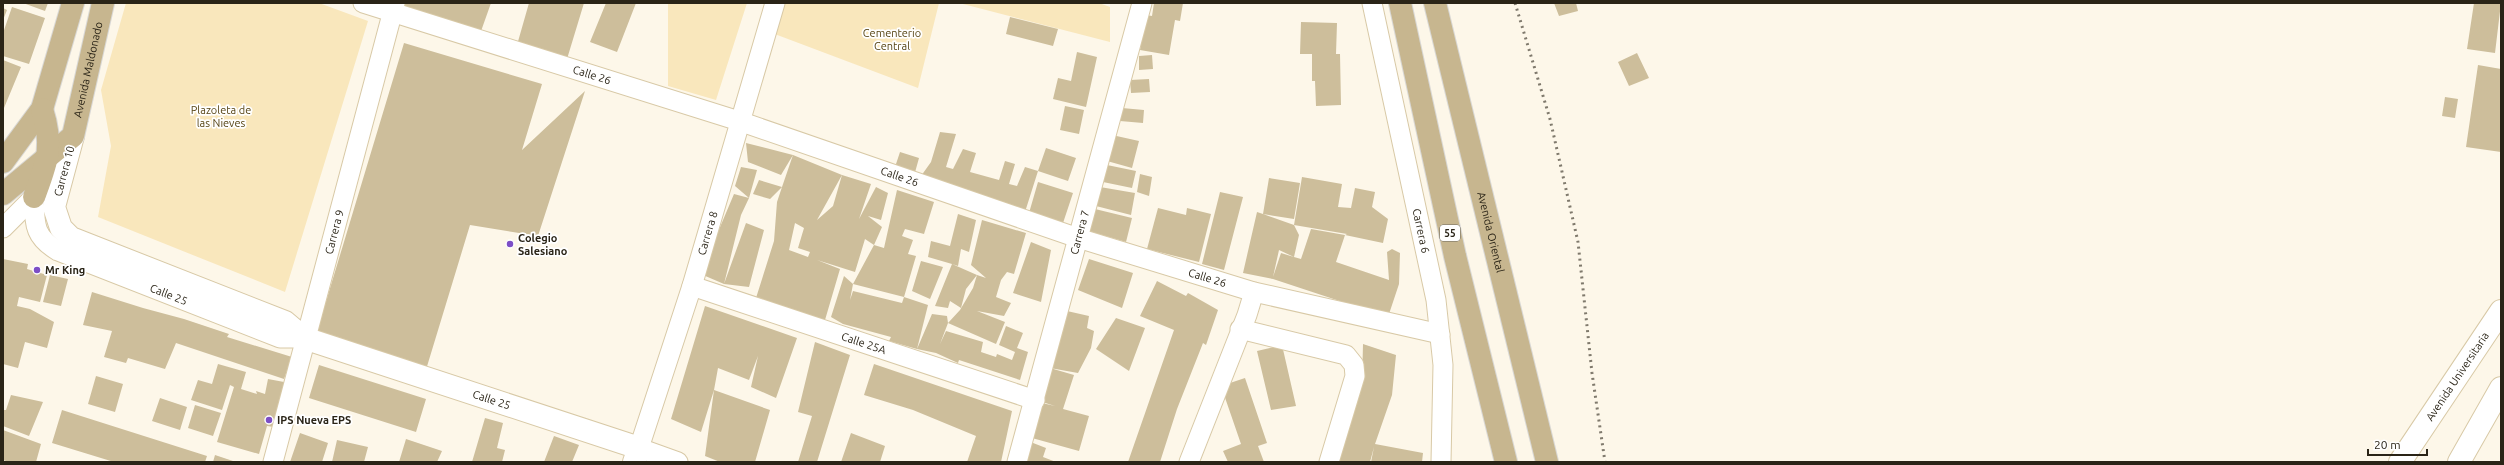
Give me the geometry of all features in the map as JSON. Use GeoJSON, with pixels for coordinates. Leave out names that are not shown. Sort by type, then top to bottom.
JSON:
{"type":"FeatureCollection","features":[{"type":"Feature","properties":{"kind":"main road"},"geometry":{"type":"LineString","coordinates":[[3,162],[42,109],[73,3]]}},
{"type":"Feature","properties":{"kind":"main road","name":"Avenida Maldonado"},"geometry":{"type":"LineString","coordinates":[[56,164],[73,136],[103,3]]}},
{"type":"Feature","properties":{"kind":"main road","name":"55"},"geometry":{"type":"LineString","coordinates":[[1400,3],[1455,256],[1506,462]]}},
{"type":"Feature","properties":{"kind":"main road","name":"Avenida Oriental"},"geometry":{"type":"LineString","coordinates":[[1435,3],[1547,462]]}},
{"type":"Feature","properties":{"kind":"main road"},"geometry":{"type":"LineString","coordinates":[[34,197],[56,164],[42,109]]}},
{"type":"Feature","properties":{"kind":"main road"},"geometry":{"type":"LineString","coordinates":[[3,171],[31,158],[56,164]]}},
{"type":"Feature","properties":{"kind":"main road"},"geometry":{"type":"LineString","coordinates":[[3,194],[56,164]]}},
{"type":"Feature","properties":{"kind":"main road","name":"Carrera 10"},"geometry":{"type":"LineString","coordinates":[[56,164],[54,207],[61,228]]}},
{"type":"Feature","properties":{"kind":"main road","name":"Calle 25"},"geometry":{"type":"LineString","coordinates":[[61,228],[71,238],[286,322],[304,338],[636,455]]}},
{"type":"Feature","properties":{"kind":"main road","name":"Avenida Universitaria"},"geometry":{"type":"LineString","coordinates":[[2400,462],[2501,311]]}},
{"type":"Feature","properties":{"kind":"main road"},"geometry":{"type":"LineString","coordinates":[[2459,462],[2501,388]]}},
{"type":"Feature","properties":{"kind":"street","name":"Calle 26"},"geometry":{"type":"LineString","coordinates":[[364,3],[394,8],[739,121],[1078,238],[1254,292],[1440,334]]}},
{"type":"Feature","properties":{"kind":"street","name":"Carrera 8"},"geometry":{"type":"LineString","coordinates":[[636,455],[692,286],[739,121],[775,3]]}},
{"type":"Feature","properties":{"kind":"street","name":"Carrera 7"},"geometry":{"type":"LineString","coordinates":[[1017,462],[1142,3]]}},
{"type":"Feature","properties":{"kind":"street","name":"Carrera 6"},"geometry":{"type":"LineString","coordinates":[[1372,3],[1426,254],[1440,334],[1443,365],[1441,462]]}},
{"type":"Feature","properties":{"kind":"street","name":"Carrera 9"},"geometry":{"type":"LineString","coordinates":[[273,462],[304,338],[394,8]]}},
{"type":"Feature","properties":{"kind":"street","name":"Calle 25"},"geometry":{"type":"LineString","coordinates":[[34,197],[34,224],[38,236],[58,251],[280,338],[304,338]]}},
{"type":"Feature","properties":{"kind":"street"},"geometry":{"type":"LineString","coordinates":[[3,228],[34,197]]}},
{"type":"Feature","properties":{"kind":"street","name":"Calle 25A"},"geometry":{"type":"LineString","coordinates":[[692,286],[1035,400]]}},
{"type":"Feature","properties":{"kind":"street"},"geometry":{"type":"LineString","coordinates":[[1189,462],[1254,292]]}},
{"type":"Feature","properties":{"kind":"street"},"geometry":{"type":"LineString","coordinates":[[1240,329],[1346,355],[1354,365],[1355,376],[1329,462]]}},
{"type":"Feature","properties":{"kind":"street","name":"Calle 25"},"geometry":{"type":"LineString","coordinates":[[636,455],[678,462]]}},
{"type":"Feature","properties":{"kind":"green space","name":"Plazoleta de las Nieves"},"geometry":{"type":"Polygon","coordinates":[[[126,3],[319,3],[368,21],[285,292],[98,217],[111,146],[101,90],[126,3]]]}},
{"type":"Feature","properties":{"kind":"green space"},"geometry":{"type":"Polygon","coordinates":[[[668,3],[747,3],[716,100],[668,86],[668,3]]]}},
{"type":"Feature","properties":{"kind":"green space","name":"Cementerio Central"},"geometry":{"type":"Polygon","coordinates":[[[783,3],[939,3],[918,88],[772,33],[783,3]]]}},
{"type":"Feature","properties":{"kind":"green space"},"geometry":{"type":"Polygon","coordinates":[[[959,3],[1099,3],[1110,7],[1110,42],[959,3]]]}},
{"type":"Feature","properties":{"kind":"building"},"geometry":{"type":"Polygon","coordinates":[[[23,3],[48,3],[45,11],[23,3]]]}},
{"type":"Feature","properties":{"kind":"building"},"geometry":{"type":"Polygon","coordinates":[[[397,3],[491,3],[480,34],[396,6],[397,3]]]}},
{"type":"Feature","properties":{"kind":"building"},"geometry":{"type":"Polygon","coordinates":[[[529,3],[584,3],[567,59],[517,45],[529,3]]]}},
{"type":"Feature","properties":{"kind":"building"},"geometry":{"type":"Polygon","coordinates":[[[606,3],[636,3],[617,52],[590,42],[606,3]]]}},
{"type":"Feature","properties":{"kind":"building"},"geometry":{"type":"Polygon","coordinates":[[[1154,3],[1183,3],[1180,21],[1175,20],[1169,55],[1140,50],[1146,15],[1152,16],[1154,3]]]}},
{"type":"Feature","properties":{"kind":"building"},"geometry":{"type":"Polygon","coordinates":[[[1554,3],[1576,3],[1578,11],[1559,16],[1554,3]]]}},
{"type":"Feature","properties":{"kind":"building"},"geometry":{"type":"Polygon","coordinates":[[[2474,3],[2501,3],[2495,53],[2467,49],[2474,3]]]}},
{"type":"Feature","properties":{"kind":"building"},"geometry":{"type":"Polygon","coordinates":[[[12,7],[45,18],[29,64],[3,56],[3,33],[12,7]]]}},
{"type":"Feature","properties":{"kind":"building"},"geometry":{"type":"Polygon","coordinates":[[[3,8],[7,10],[3,20],[3,8]]]}},
{"type":"Feature","properties":{"kind":"building"},"geometry":{"type":"Polygon","coordinates":[[[1010,17],[1058,29],[1053,46],[1006,34],[1010,17]]]}},
{"type":"Feature","properties":{"kind":"building"},"geometry":{"type":"Polygon","coordinates":[[[1301,22],[1337,23],[1336,54],[1340,54],[1341,105],[1316,106],[1315,81],[1312,81],[1312,54],[1300,54],[1301,22]]]}},
{"type":"Feature","properties":{"kind":"building"},"geometry":{"type":"Polygon","coordinates":[[[404,43],[542,84],[522,150],[585,91],[538,236],[470,225],[425,373],[315,338],[404,43]]]}},
{"type":"Feature","properties":{"kind":"building"},"geometry":{"type":"Polygon","coordinates":[[[1077,52],[1097,57],[1086,107],[1053,99],[1058,78],[1071,81],[1077,52]]]}},
{"type":"Feature","properties":{"kind":"building"},"geometry":{"type":"Polygon","coordinates":[[[1637,53],[1649,78],[1629,86],[1618,62],[1637,53]]]}},
{"type":"Feature","properties":{"kind":"building"},"geometry":{"type":"Polygon","coordinates":[[[1152,55],[1153,69],[1139,70],[1139,56],[1152,55]]]}},
{"type":"Feature","properties":{"kind":"building"},"geometry":{"type":"Polygon","coordinates":[[[3,60],[21,67],[4,108],[3,107],[3,60]]]}},
{"type":"Feature","properties":{"kind":"building"},"geometry":{"type":"Polygon","coordinates":[[[2478,65],[2501,69],[2501,152],[2466,147],[2478,65]]]}},
{"type":"Feature","properties":{"kind":"building"},"geometry":{"type":"Polygon","coordinates":[[[1149,79],[1150,92],[1131,93],[1130,80],[1149,79]]]}},
{"type":"Feature","properties":{"kind":"building"},"geometry":{"type":"Polygon","coordinates":[[[2445,97],[2458,99],[2455,118],[2442,116],[2445,97]]]}},
{"type":"Feature","properties":{"kind":"building"},"geometry":{"type":"Polygon","coordinates":[[[1065,106],[1084,110],[1079,134],[1060,130],[1065,106]]]}},
{"type":"Feature","properties":{"kind":"building"},"geometry":{"type":"Polygon","coordinates":[[[1122,108],[1144,110],[1143,123],[1120,121],[1122,108]]]}},
{"type":"Feature","properties":{"kind":"building"},"geometry":{"type":"Polygon","coordinates":[[[940,132],[956,134],[946,167],[953,169],[963,149],[976,153],[970,172],[999,180],[1005,161],[1015,164],[1009,184],[1017,186],[1025,167],[1038,171],[1025,212],[921,176],[931,162],[940,132]]]}},
{"type":"Feature","properties":{"kind":"building"},"geometry":{"type":"Polygon","coordinates":[[[1112,135],[1139,141],[1132,168],[1107,161],[1112,135]]]}},
{"type":"Feature","properties":{"kind":"building"},"geometry":{"type":"Polygon","coordinates":[[[746,143],[793,155],[781,175],[748,162],[746,143]]]}},
{"type":"Feature","properties":{"kind":"building"},"geometry":{"type":"Polygon","coordinates":[[[1046,148],[1076,158],[1068,181],[1038,171],[1046,148]]]}},
{"type":"Feature","properties":{"kind":"building"},"geometry":{"type":"Polygon","coordinates":[[[900,152],[919,158],[914,176],[894,170],[900,152]]]}},
{"type":"Feature","properties":{"kind":"building"},"geometry":{"type":"Polygon","coordinates":[[[793,155],[842,175],[871,184],[859,219],[876,187],[888,193],[881,220],[868,216],[882,227],[874,245],[865,239],[855,272],[817,260],[840,269],[825,320],[756,298],[774,241],[777,202],[793,155]],[[842,175],[817,220],[833,206],[842,175]],[[795,223],[789,250],[808,257],[810,252],[798,248],[804,228],[795,223]]]}},
{"type":"Feature","properties":{"kind":"building"},"geometry":{"type":"Polygon","coordinates":[[[1107,165],[1136,171],[1132,188],[1103,182],[1107,165]]]}},
{"type":"Feature","properties":{"kind":"building"},"geometry":{"type":"Polygon","coordinates":[[[741,167],[757,170],[749,198],[735,186],[741,167]]]}},
{"type":"Feature","properties":{"kind":"building"},"geometry":{"type":"Polygon","coordinates":[[[1140,174],[1152,177],[1149,196],[1137,192],[1140,174]]]}},
{"type":"Feature","properties":{"kind":"building"},"geometry":{"type":"Polygon","coordinates":[[[1302,177],[1342,184],[1338,207],[1351,208],[1355,188],[1375,192],[1372,207],[1388,219],[1383,243],[1345,235],[1347,234],[1294,225],[1302,177]]]}},
{"type":"Feature","properties":{"kind":"building"},"geometry":{"type":"Polygon","coordinates":[[[1269,178],[1300,183],[1294,219],[1263,214],[1269,178]]]}},
{"type":"Feature","properties":{"kind":"building"},"geometry":{"type":"Polygon","coordinates":[[[759,180],[782,187],[770,199],[753,194],[759,180]]]}},
{"type":"Feature","properties":{"kind":"building"},"geometry":{"type":"Polygon","coordinates":[[[1038,182],[1073,193],[1063,223],[1029,213],[1038,182]]]}},
{"type":"Feature","properties":{"kind":"building"},"geometry":{"type":"Polygon","coordinates":[[[1100,187],[1135,193],[1131,215],[1096,206],[1100,187]]]}},
{"type":"Feature","properties":{"kind":"building"},"geometry":{"type":"Polygon","coordinates":[[[897,190],[934,202],[924,234],[905,229],[902,236],[913,240],[908,254],[916,256],[904,297],[853,284],[874,245],[884,248],[897,190]]]}},
{"type":"Feature","properties":{"kind":"building"},"geometry":{"type":"Polygon","coordinates":[[[1220,192],[1243,197],[1224,270],[1202,264],[1220,192]]]}},
{"type":"Feature","properties":{"kind":"building"},"geometry":{"type":"Polygon","coordinates":[[[734,194],[749,198],[741,215],[724,284],[703,275],[715,239],[734,194]]]}},
{"type":"Feature","properties":{"kind":"building"},"geometry":{"type":"Polygon","coordinates":[[[1158,208],[1186,215],[1187,208],[1211,214],[1199,262],[1147,249],[1158,208]]]}},
{"type":"Feature","properties":{"kind":"building"},"geometry":{"type":"Polygon","coordinates":[[[1095,209],[1132,218],[1126,242],[1088,231],[1095,209]]]}},
{"type":"Feature","properties":{"kind":"building"},"geometry":{"type":"Polygon","coordinates":[[[1257,212],[1294,225],[1299,235],[1294,257],[1301,259],[1311,229],[1345,235],[1336,262],[1389,280],[1387,252],[1392,249],[1400,253],[1399,284],[1388,317],[1273,279],[1243,273],[1257,212]],[[1279,250],[1273,277],[1281,253],[1294,257],[1279,250]]]}},
{"type":"Feature","properties":{"kind":"building"},"geometry":{"type":"Polygon","coordinates":[[[958,214],[976,220],[969,252],[961,249],[958,266],[928,257],[931,241],[950,246],[958,214]]]}},
{"type":"Feature","properties":{"kind":"building"},"geometry":{"type":"Polygon","coordinates":[[[982,220],[1026,233],[1014,274],[1007,272],[1001,280],[996,297],[1011,303],[1004,316],[977,311],[1005,322],[996,344],[948,323],[960,310],[973,288],[977,275],[986,278],[971,265],[982,220]]]}},
{"type":"Feature","properties":{"kind":"building"},"geometry":{"type":"Polygon","coordinates":[[[746,223],[764,230],[749,287],[724,284],[746,223]]]}},
{"type":"Feature","properties":{"kind":"building"},"geometry":{"type":"Polygon","coordinates":[[[1031,242],[1051,250],[1041,302],[1013,293],[1031,242]]]}},
{"type":"Feature","properties":{"kind":"building"},"geometry":{"type":"Polygon","coordinates":[[[3,259],[28,264],[27,269],[47,275],[40,302],[19,297],[17,306],[30,309],[54,322],[47,348],[25,342],[18,368],[3,364],[3,259]]]}},
{"type":"Feature","properties":{"kind":"building"},"geometry":{"type":"Polygon","coordinates":[[[1089,259],[1133,273],[1122,308],[1078,290],[1089,259]]]}},
{"type":"Feature","properties":{"kind":"building"},"geometry":{"type":"Polygon","coordinates":[[[921,261],[943,267],[930,299],[912,291],[921,261]]]}},
{"type":"Feature","properties":{"kind":"building"},"geometry":{"type":"Polygon","coordinates":[[[952,264],[977,275],[966,289],[961,308],[950,301],[948,308],[935,306],[952,264]]]}},
{"type":"Feature","properties":{"kind":"building"},"geometry":{"type":"Polygon","coordinates":[[[50,275],[68,279],[61,306],[43,302],[50,275]]]}},
{"type":"Feature","properties":{"kind":"building"},"geometry":{"type":"Polygon","coordinates":[[[844,276],[853,284],[850,300],[853,291],[902,303],[904,297],[928,305],[917,349],[889,341],[891,337],[843,324],[831,317],[844,276]]]}},
{"type":"Feature","properties":{"kind":"building"},"geometry":{"type":"Polygon","coordinates":[[[1157,281],[1186,296],[1188,293],[1218,310],[1206,345],[1203,343],[1177,409],[1160,462],[1128,462],[1174,330],[1140,316],[1157,281]]]}},
{"type":"Feature","properties":{"kind":"building"},"geometry":{"type":"Polygon","coordinates":[[[92,292],[184,319],[229,334],[227,337],[292,357],[284,379],[176,343],[165,369],[128,358],[126,363],[104,357],[112,331],[83,325],[92,292]]]}},
{"type":"Feature","properties":{"kind":"building"},"geometry":{"type":"Polygon","coordinates":[[[705,306],[797,338],[776,398],[751,387],[758,356],[749,380],[718,368],[714,390],[701,432],[671,419],[705,306]]]}},
{"type":"Feature","properties":{"kind":"building"},"geometry":{"type":"Polygon","coordinates":[[[1067,311],[1089,316],[1087,328],[1094,331],[1091,348],[1078,373],[1050,368],[1067,311]]]}},
{"type":"Feature","properties":{"kind":"building"},"geometry":{"type":"Polygon","coordinates":[[[932,314],[947,316],[948,323],[940,344],[946,331],[983,342],[981,352],[996,357],[997,354],[1012,360],[1015,352],[999,345],[1006,326],[1023,333],[1017,348],[1028,352],[1020,380],[959,360],[958,363],[936,353],[917,349],[932,314]]]}},
{"type":"Feature","properties":{"kind":"building"},"geometry":{"type":"Polygon","coordinates":[[[1116,318],[1145,328],[1129,371],[1096,349],[1116,318]]]}},
{"type":"Feature","properties":{"kind":"building"},"geometry":{"type":"Polygon","coordinates":[[[815,342],[850,355],[817,462],[798,462],[812,416],[798,412],[815,342]]]}},
{"type":"Feature","properties":{"kind":"building"},"geometry":{"type":"Polygon","coordinates":[[[1363,344],[1396,355],[1392,395],[1375,444],[1423,453],[1422,462],[1371,462],[1374,447],[1370,462],[1338,462],[1362,385],[1363,344]]]}},
{"type":"Feature","properties":{"kind":"building"},"geometry":{"type":"Polygon","coordinates":[[[1282,345],[1296,406],[1271,410],[1257,351],[1282,345]]]}},
{"type":"Feature","properties":{"kind":"building"},"geometry":{"type":"Polygon","coordinates":[[[218,364],[246,372],[241,389],[257,394],[256,391],[265,394],[268,379],[284,382],[274,427],[267,426],[259,454],[217,442],[234,387],[230,385],[222,410],[191,400],[198,380],[212,384],[218,364]]]}},
{"type":"Feature","properties":{"kind":"building"},"geometry":{"type":"Polygon","coordinates":[[[874,364],[1012,411],[1001,462],[967,462],[976,436],[913,410],[864,395],[874,364]]]}},
{"type":"Feature","properties":{"kind":"building"},"geometry":{"type":"Polygon","coordinates":[[[319,365],[426,399],[416,432],[309,398],[319,365]]]}},
{"type":"Feature","properties":{"kind":"building"},"geometry":{"type":"Polygon","coordinates":[[[1050,368],[1074,375],[1063,409],[1089,416],[1079,451],[1032,438],[1042,403],[1055,406],[1039,401],[1050,368]]]}},
{"type":"Feature","properties":{"kind":"building"},"geometry":{"type":"Polygon","coordinates":[[[96,376],[123,384],[115,412],[88,404],[96,376]]]}},
{"type":"Feature","properties":{"kind":"building"},"geometry":{"type":"Polygon","coordinates":[[[1245,378],[1267,443],[1258,446],[1264,462],[1228,462],[1223,451],[1241,444],[1221,386],[1245,378]]]}},
{"type":"Feature","properties":{"kind":"building"},"geometry":{"type":"Polygon","coordinates":[[[714,390],[770,410],[755,462],[720,462],[705,456],[714,390]]]}},
{"type":"Feature","properties":{"kind":"building"},"geometry":{"type":"Polygon","coordinates":[[[11,395],[43,402],[29,436],[3,426],[3,410],[6,410],[11,395]]]}},
{"type":"Feature","properties":{"kind":"building"},"geometry":{"type":"Polygon","coordinates":[[[160,398],[187,407],[180,430],[152,421],[160,398]]]}},
{"type":"Feature","properties":{"kind":"building"},"geometry":{"type":"Polygon","coordinates":[[[195,405],[221,413],[213,436],[188,428],[195,405]]]}},
{"type":"Feature","properties":{"kind":"building"},"geometry":{"type":"Polygon","coordinates":[[[62,410],[207,456],[205,462],[114,462],[52,443],[62,410]]]}},
{"type":"Feature","properties":{"kind":"building"},"geometry":{"type":"Polygon","coordinates":[[[485,418],[503,423],[497,448],[505,450],[502,462],[472,462],[485,418]]]}},
{"type":"Feature","properties":{"kind":"building"},"geometry":{"type":"Polygon","coordinates":[[[3,430],[41,444],[36,462],[9,462],[3,460],[3,430]]]}},
{"type":"Feature","properties":{"kind":"building"},"geometry":{"type":"Polygon","coordinates":[[[300,433],[328,443],[322,462],[290,462],[300,433]]]}},
{"type":"Feature","properties":{"kind":"building"},"geometry":{"type":"Polygon","coordinates":[[[851,433],[885,446],[880,462],[841,462],[851,433]]]}},
{"type":"Feature","properties":{"kind":"building"},"geometry":{"type":"Polygon","coordinates":[[[554,436],[579,445],[572,462],[544,462],[554,436]]]}},
{"type":"Feature","properties":{"kind":"building"},"geometry":{"type":"Polygon","coordinates":[[[406,439],[442,451],[437,462],[399,462],[406,439]]]}},
{"type":"Feature","properties":{"kind":"building"},"geometry":{"type":"Polygon","coordinates":[[[337,440],[368,447],[364,462],[332,462],[337,440]]]}},
{"type":"Feature","properties":{"kind":"building"},"geometry":{"type":"Polygon","coordinates":[[[1028,441],[1046,448],[1043,457],[1056,462],[1020,462],[1028,441]]]}},
{"type":"Feature","properties":{"kind":"building"},"geometry":{"type":"Polygon","coordinates":[[[215,455],[236,462],[213,462],[215,455]]]}},
{"type":"Feature","properties":{"kind":"railway"},"geometry":{"type":"LineString","coordinates":[[1515,3],[1550,119],[1578,242],[1592,373],[1605,462]]}},
{"type":"Feature","properties":{"kind":"place","name":"Colegio Salesiano"},"geometry":{"type":"Point","coordinates":[510,244]}},
{"type":"Feature","properties":{"kind":"place","name":"Mr King"},"geometry":{"type":"Point","coordinates":[37,270]}},
{"type":"Feature","properties":{"kind":"place","name":"IPS Nueva EPS"},"geometry":{"type":"Point","coordinates":[269,420]}}]}
